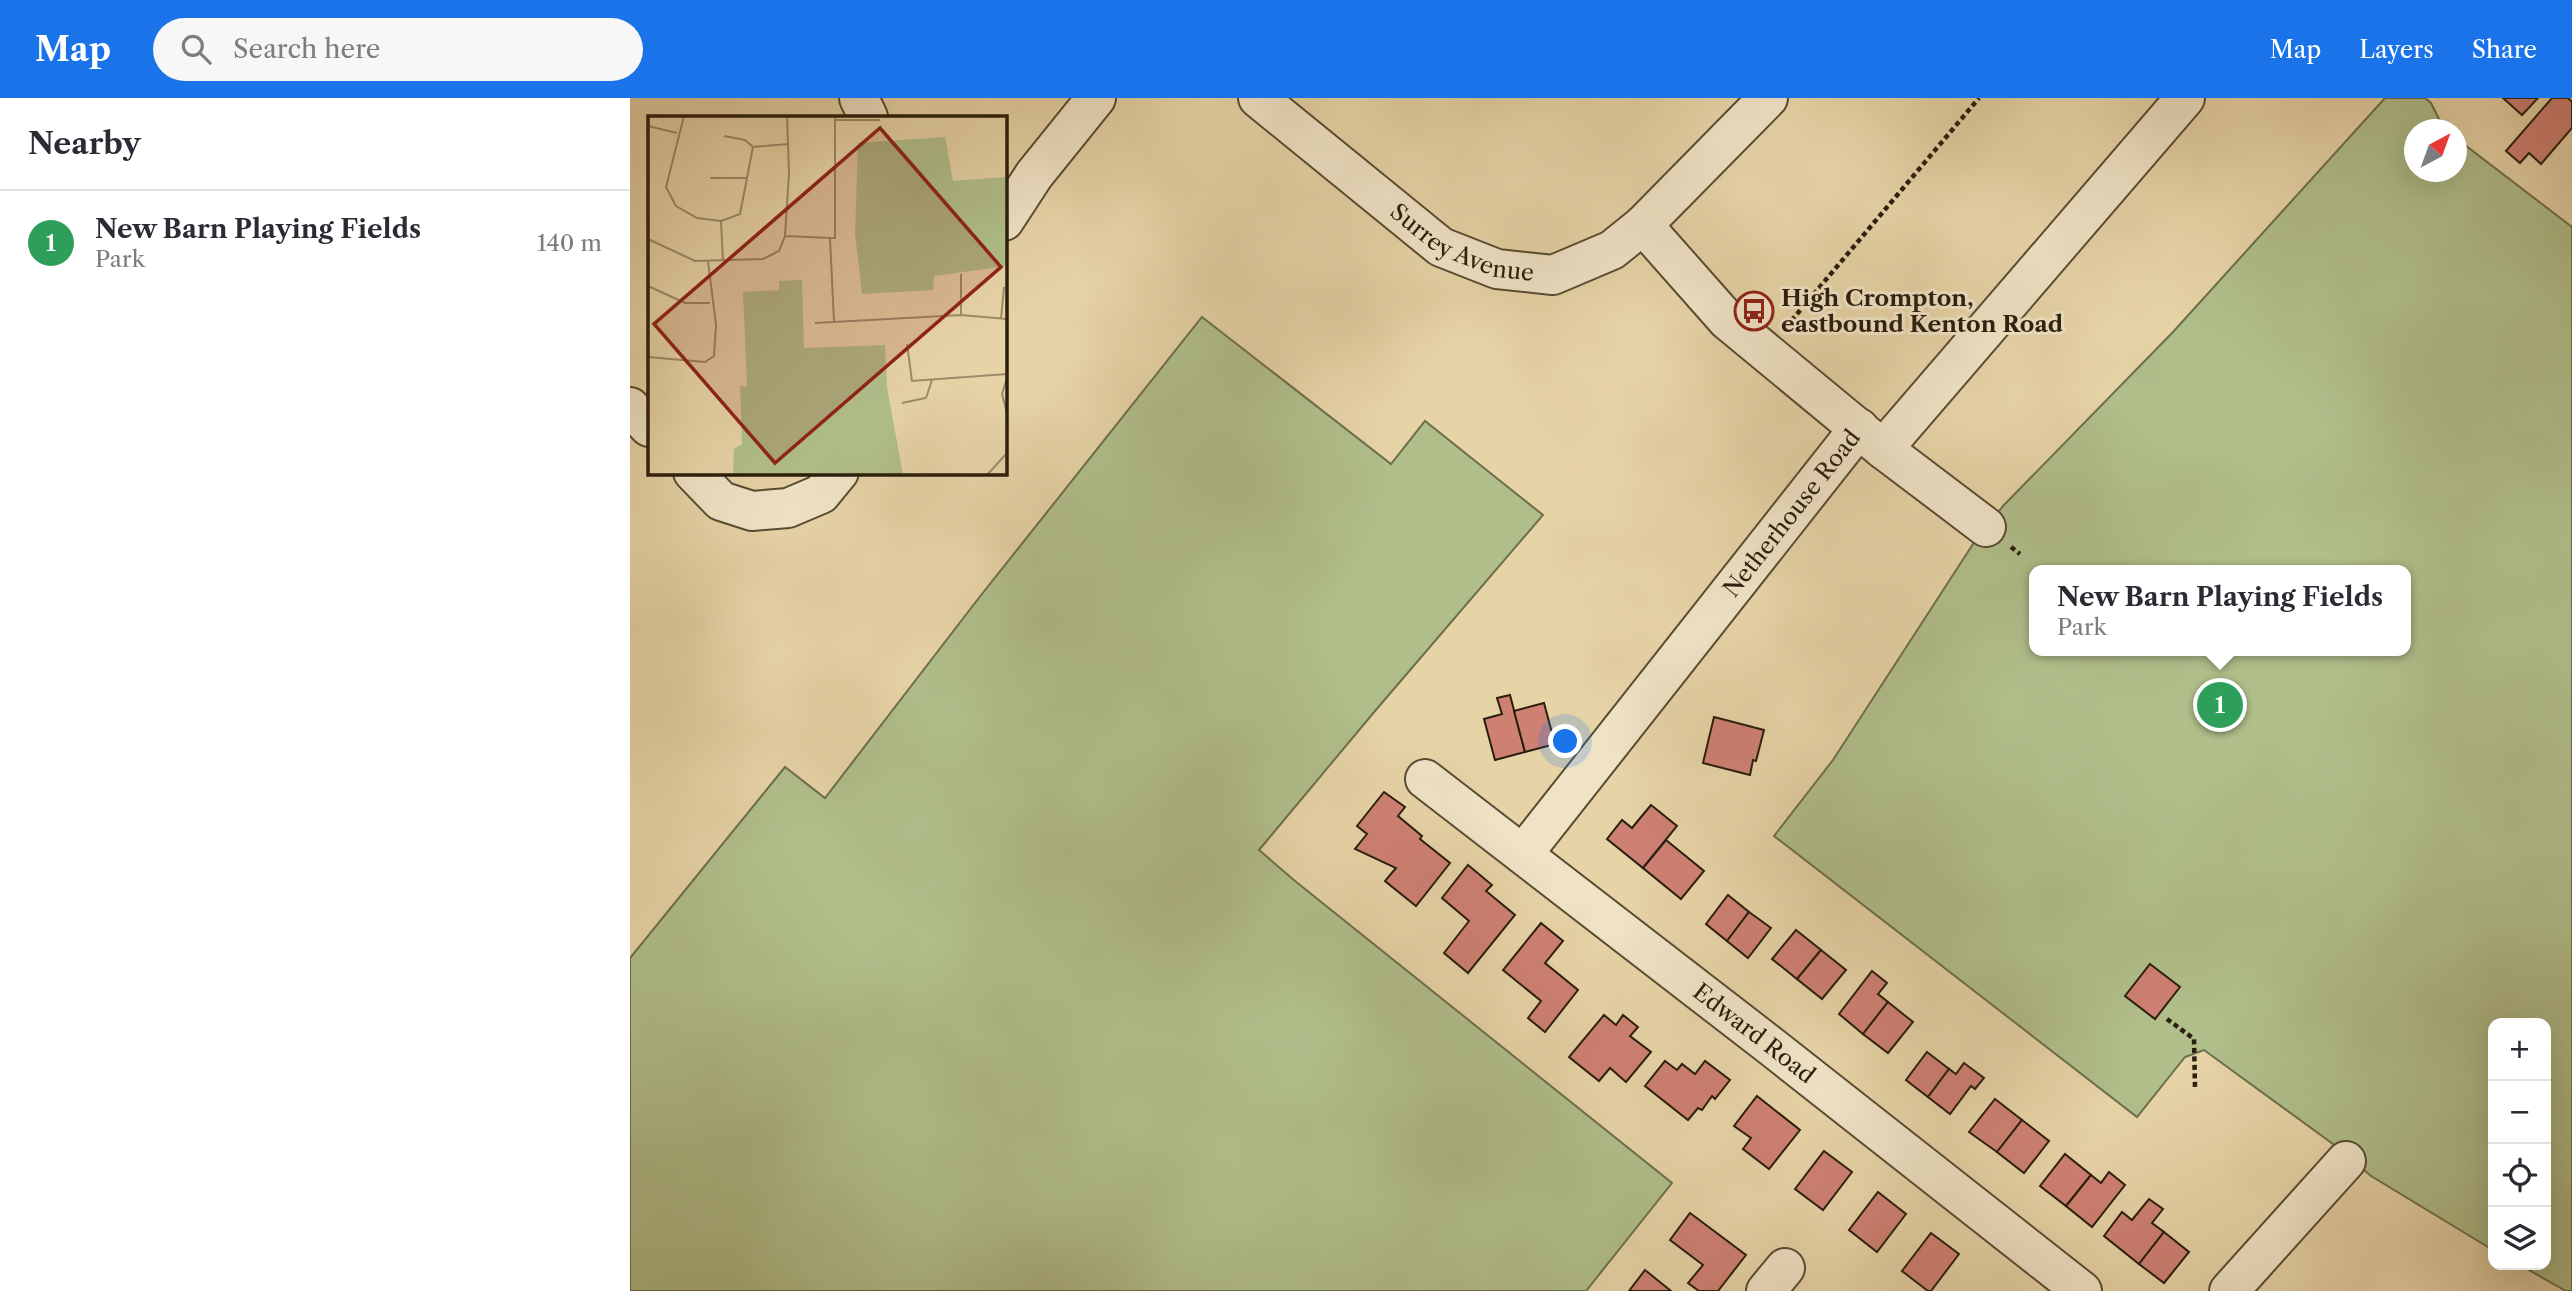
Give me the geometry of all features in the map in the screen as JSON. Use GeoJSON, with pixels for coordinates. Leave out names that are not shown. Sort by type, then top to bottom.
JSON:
{"type":"FeatureCollection","features":[{"type":"Feature","properties":{"kind":"street"},"geometry":{"type":"LineString","coordinates":[[859,98],[868,116]]}},
{"type":"Feature","properties":{"kind":"street"},"geometry":{"type":"LineString","coordinates":[[1006,218],[1034,175],[1096,98]]}},
{"type":"Feature","properties":{"kind":"street","name":"Surrey Avenue"},"geometry":{"type":"LineString","coordinates":[[1258,98],[1441,247],[1497,270],[1553,275],[1612,250],[1643,225],[1768,98]]}},
{"type":"Feature","properties":{"kind":"street","name":"Netherhouse Road"},"geometry":{"type":"LineString","coordinates":[[1523,854],[1871,439],[2185,98]]}},
{"type":"Feature","properties":{"kind":"street"},"geometry":{"type":"LineString","coordinates":[[1643,225],[1727,320],[1871,439],[1986,527]]}},
{"type":"Feature","properties":{"kind":"street"},"geometry":{"type":"LineString","coordinates":[[630,407],[648,426]]}},
{"type":"Feature","properties":{"kind":"street"},"geometry":{"type":"LineString","coordinates":[[695,474],[721,501],[752,511],[788,508],[821,494],[837,474]]}},
{"type":"Feature","properties":{"kind":"street","name":"Edward Road"},"geometry":{"type":"LineString","coordinates":[[1425,779],[2082,1291]]}},
{"type":"Feature","properties":{"kind":"street"},"geometry":{"type":"LineString","coordinates":[[2229,1291],[2346,1161]]}},
{"type":"Feature","properties":{"kind":"path"},"geometry":{"type":"LineString","coordinates":[[1765,351],[1979,98]]}},
{"type":"Feature","properties":{"kind":"path"},"geometry":{"type":"LineString","coordinates":[[2167,1019],[2194,1039],[2194,1087]]}},
{"type":"Feature","properties":{"kind":"green space"},"geometry":{"type":"Polygon","coordinates":[[[2385,98],[2425,98],[2431,103],[2439,119],[2404,119],[2404,182],[2467,182],[2467,147],[2572,227],[2572,1291],[2566,1291],[2529,1270],[2551,1270],[2551,1018],[2488,1018],[2488,1247],[2371,1176],[2333,1144],[2204,1050],[2185,1057],[2137,1117],[1774,836],[1833,760],[1973,544],[2003,506],[2173,332],[2385,98]]]}},
{"type":"Feature","properties":{"kind":"green space"},"geometry":{"type":"Polygon","coordinates":[[[1202,317],[1391,464],[1425,421],[1543,515],[1259,850],[1672,1183],[1586,1291],[630,1291],[630,958],[785,767],[825,798],[978,599],[1202,317]]]}},
{"type":"Feature","properties":{"kind":"building"},"geometry":{"type":"Polygon","coordinates":[[[2503,98],[2538,98],[2522,115],[2503,98]]]}},
{"type":"Feature","properties":{"kind":"building"},"geometry":{"type":"Polygon","coordinates":[[[2552,98],[2568,98],[2572,102],[2572,128],[2541,164],[2529,153],[2520,163],[2506,151],[2552,98]]]}},
{"type":"Feature","properties":{"kind":"building"},"geometry":{"type":"Polygon","coordinates":[[[1510,695],[1525,752],[1495,760],[1484,719],[1502,714],[1497,698],[1510,695]]]}},
{"type":"Feature","properties":{"kind":"building"},"geometry":{"type":"Polygon","coordinates":[[[1544,703],[1555,744],[1525,752],[1514,711],[1544,703]]]}},
{"type":"Feature","properties":{"kind":"building"},"geometry":{"type":"Polygon","coordinates":[[[1714,717],[1764,730],[1750,775],[1703,763],[1714,717]]]}},
{"type":"Feature","properties":{"kind":"building"},"geometry":{"type":"Polygon","coordinates":[[[1384,792],[1405,807],[1398,816],[1422,836],[1420,839],[1450,863],[1416,906],[1385,881],[1396,868],[1355,849],[1367,834],[1357,826],[1384,792]]]}},
{"type":"Feature","properties":{"kind":"building"},"geometry":{"type":"Polygon","coordinates":[[[1651,805],[1677,826],[1643,868],[1607,839],[1622,820],[1632,828],[1651,805]]]}},
{"type":"Feature","properties":{"kind":"building"},"geometry":{"type":"Polygon","coordinates":[[[1666,840],[1704,871],[1681,899],[1643,868],[1666,840]]]}},
{"type":"Feature","properties":{"kind":"building"},"geometry":{"type":"Polygon","coordinates":[[[1468,865],[1492,885],[1486,891],[1515,915],[1468,973],[1444,953],[1469,921],[1442,898],[1468,865]]]}},
{"type":"Feature","properties":{"kind":"building"},"geometry":{"type":"Polygon","coordinates":[[[1728,895],[1749,912],[1727,941],[1706,924],[1728,895]]]}},
{"type":"Feature","properties":{"kind":"building"},"geometry":{"type":"Polygon","coordinates":[[[1749,912],[1771,928],[1748,958],[1727,941],[1749,912]]]}},
{"type":"Feature","properties":{"kind":"building"},"geometry":{"type":"Polygon","coordinates":[[[1541,923],[1563,941],[1545,963],[1578,990],[1545,1032],[1528,1018],[1541,1001],[1503,970],[1541,923]]]}},
{"type":"Feature","properties":{"kind":"building"},"geometry":{"type":"Polygon","coordinates":[[[1796,930],[1821,950],[1797,979],[1772,959],[1796,930]]]}},
{"type":"Feature","properties":{"kind":"building"},"geometry":{"type":"Polygon","coordinates":[[[1821,950],[1846,970],[1822,999],[1797,979],[1821,950]]]}},
{"type":"Feature","properties":{"kind":"building"},"geometry":{"type":"Polygon","coordinates":[[[2150,964],[2180,987],[2155,1019],[2125,996],[2150,964]]]}},
{"type":"Feature","properties":{"kind":"building"},"geometry":{"type":"Polygon","coordinates":[[[1872,971],[1887,983],[1878,994],[1888,1002],[1863,1034],[1839,1014],[1872,971]]]}},
{"type":"Feature","properties":{"kind":"building"},"geometry":{"type":"Polygon","coordinates":[[[1888,1002],[1913,1022],[1888,1053],[1863,1034],[1888,1002]]]}},
{"type":"Feature","properties":{"kind":"building"},"geometry":{"type":"Polygon","coordinates":[[[1604,1015],[1616,1025],[1623,1015],[1638,1027],[1630,1036],[1651,1052],[1626,1082],[1610,1068],[1599,1081],[1569,1057],[1604,1015]]]}},
{"type":"Feature","properties":{"kind":"building"},"geometry":{"type":"Polygon","coordinates":[[[1927,1052],[1949,1069],[1928,1097],[1906,1080],[1927,1052]]]}},
{"type":"Feature","properties":{"kind":"building"},"geometry":{"type":"Polygon","coordinates":[[[1665,1061],[1677,1070],[1682,1064],[1695,1074],[1705,1061],[1730,1080],[1715,1099],[1712,1096],[1702,1110],[1698,1108],[1688,1120],[1645,1086],[1665,1061]]]}},
{"type":"Feature","properties":{"kind":"building"},"geometry":{"type":"Polygon","coordinates":[[[1964,1063],[1984,1078],[1975,1089],[1971,1086],[1950,1114],[1928,1097],[1949,1069],[1956,1074],[1964,1063]]]}},
{"type":"Feature","properties":{"kind":"building"},"geometry":{"type":"Polygon","coordinates":[[[1757,1096],[1800,1130],[1769,1169],[1743,1149],[1751,1138],[1734,1126],[1757,1096]]]}},
{"type":"Feature","properties":{"kind":"building"},"geometry":{"type":"Polygon","coordinates":[[[1995,1099],[2022,1120],[1997,1152],[1969,1132],[1995,1099]]]}},
{"type":"Feature","properties":{"kind":"building"},"geometry":{"type":"Polygon","coordinates":[[[2022,1120],[2049,1141],[2024,1173],[1997,1152],[2022,1120]]]}},
{"type":"Feature","properties":{"kind":"building"},"geometry":{"type":"Polygon","coordinates":[[[1824,1151],[1852,1172],[1823,1210],[1795,1189],[1824,1151]]]}},
{"type":"Feature","properties":{"kind":"building"},"geometry":{"type":"Polygon","coordinates":[[[2065,1154],[2091,1175],[2066,1206],[2040,1186],[2065,1154]]]}},
{"type":"Feature","properties":{"kind":"building"},"geometry":{"type":"Polygon","coordinates":[[[2109,1172],[2125,1185],[2092,1227],[2066,1206],[2091,1175],[2101,1183],[2109,1172]]]}},
{"type":"Feature","properties":{"kind":"building"},"geometry":{"type":"Polygon","coordinates":[[[1878,1192],[1906,1214],[1877,1252],[1849,1230],[1878,1192]]]}},
{"type":"Feature","properties":{"kind":"building"},"geometry":{"type":"Polygon","coordinates":[[[2149,1199],[2163,1209],[2152,1223],[2164,1232],[2139,1264],[2104,1236],[2122,1212],[2132,1220],[2149,1199]]]}},
{"type":"Feature","properties":{"kind":"building"},"geometry":{"type":"Polygon","coordinates":[[[1690,1213],[1746,1255],[1718,1291],[1699,1291],[1688,1283],[1703,1265],[1670,1240],[1690,1213]]]}},
{"type":"Feature","properties":{"kind":"building"},"geometry":{"type":"Polygon","coordinates":[[[2164,1232],[2189,1252],[2164,1283],[2139,1264],[2164,1232]]]}},
{"type":"Feature","properties":{"kind":"building"},"geometry":{"type":"Polygon","coordinates":[[[1931,1233],[1959,1254],[1931,1291],[1928,1291],[1902,1271],[1931,1233]]]}},
{"type":"Feature","properties":{"kind":"building"},"geometry":{"type":"Polygon","coordinates":[[[1645,1270],[1671,1291],[1629,1291],[1645,1270]]]}},
{"type":"Feature","properties":{"kind":"place","name":"High Crompton, eastbound Kenton Road"},"geometry":{"type":"Point","coordinates":[1754,311]}},
{"type":"Feature","properties":{"kind":"place","name":"New Barn Playing Fields"},"geometry":{"type":"Point","coordinates":[2220,705]}}]}
